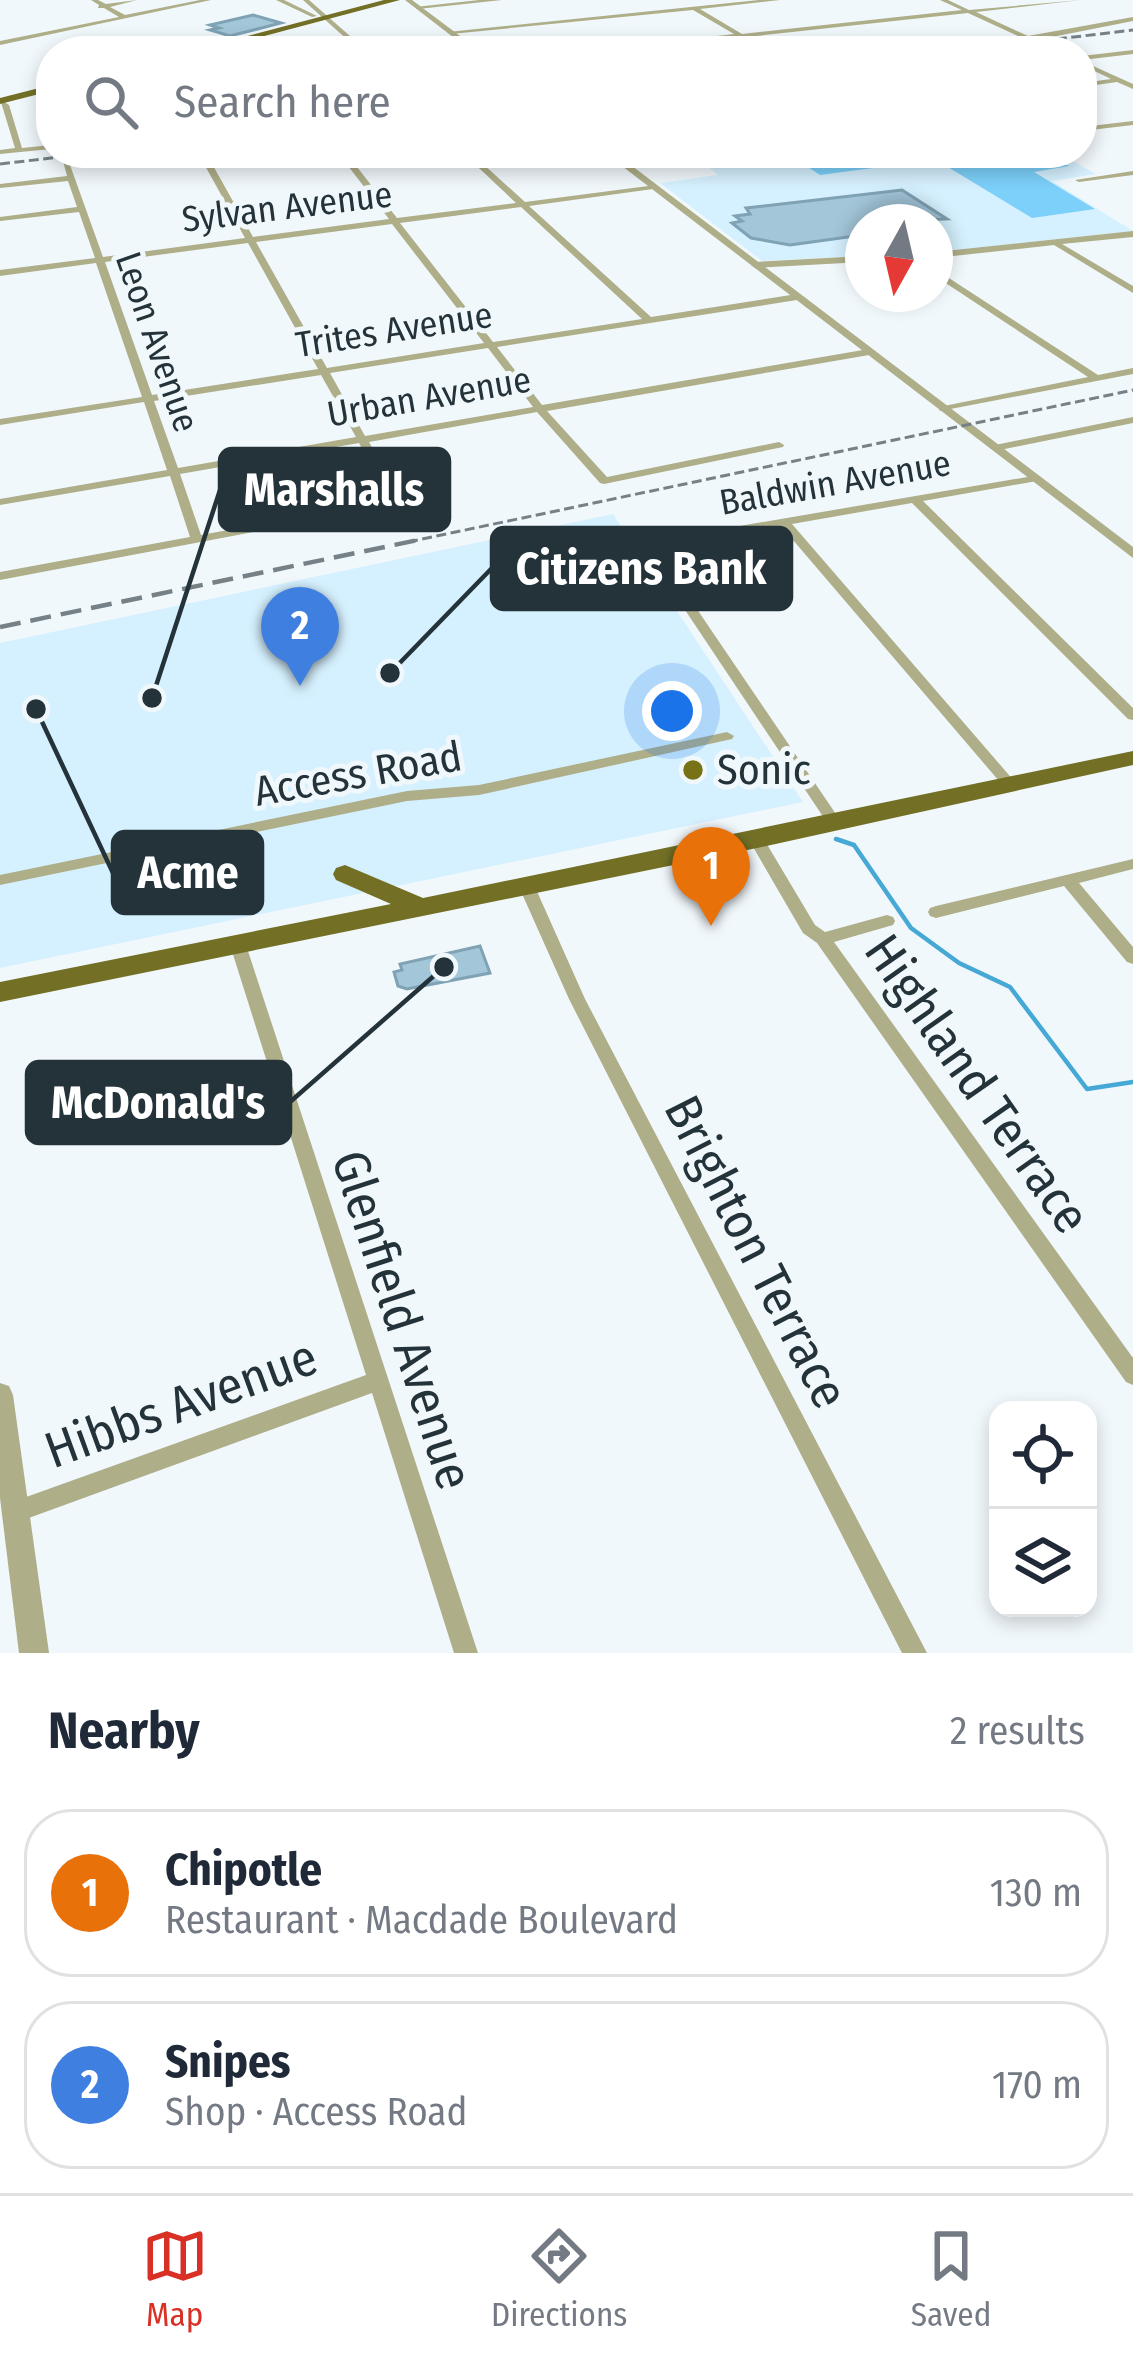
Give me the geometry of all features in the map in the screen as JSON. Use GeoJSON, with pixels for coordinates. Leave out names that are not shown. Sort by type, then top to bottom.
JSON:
{"type":"FeatureCollection","features":[{"type":"Feature","properties":{"kind":"main road"},"geometry":{"type":"LineString","coordinates":[[256,36],[395,0]]}},
{"type":"Feature","properties":{"kind":"main road"},"geometry":{"type":"LineString","coordinates":[[0,101],[36,92]]}},
{"type":"Feature","properties":{"kind":"main road"},"geometry":{"type":"LineString","coordinates":[[0,992],[757,840],[1133,758]]}},
{"type":"Feature","properties":{"kind":"main road"},"geometry":{"type":"LineString","coordinates":[[345,874],[422,908]]}},
{"type":"Feature","properties":{"kind":"street"},"geometry":{"type":"LineString","coordinates":[[97,4],[134,0]]}},
{"type":"Feature","properties":{"kind":"street"},"geometry":{"type":"LineString","coordinates":[[37,36],[208,0]]}},
{"type":"Feature","properties":{"kind":"street"},"geometry":{"type":"LineString","coordinates":[[279,0],[327,17]]}},
{"type":"Feature","properties":{"kind":"street"},"geometry":{"type":"LineString","coordinates":[[306,0],[348,36]]}},
{"type":"Feature","properties":{"kind":"street"},"geometry":{"type":"LineString","coordinates":[[408,0],[456,36]]}},
{"type":"Feature","properties":{"kind":"street"},"geometry":{"type":"LineString","coordinates":[[418,8],[499,0]]}},
{"type":"Feature","properties":{"kind":"street"},"geometry":{"type":"LineString","coordinates":[[681,0],[740,35]]}},
{"type":"Feature","properties":{"kind":"street"},"geometry":{"type":"LineString","coordinates":[[451,32],[777,0]]}},
{"type":"Feature","properties":{"kind":"street"},"geometry":{"type":"LineString","coordinates":[[944,0],[1024,36]]}},
{"type":"Feature","properties":{"kind":"street"},"geometry":{"type":"LineString","coordinates":[[731,36],[1078,0]]}},
{"type":"Feature","properties":{"kind":"street"},"geometry":{"type":"LineString","coordinates":[[97,4],[128,19]]}},
{"type":"Feature","properties":{"kind":"street"},"geometry":{"type":"LineString","coordinates":[[97,4],[106,23]]}},
{"type":"Feature","properties":{"kind":"street"},"geometry":{"type":"LineString","coordinates":[[1039,36],[1133,19]]}},
{"type":"Feature","properties":{"kind":"street"},"geometry":{"type":"LineString","coordinates":[[0,43],[36,36]]}},
{"type":"Feature","properties":{"kind":"street"},"geometry":{"type":"LineString","coordinates":[[1097,58],[1133,52]]}},
{"type":"Feature","properties":{"kind":"street"},"geometry":{"type":"LineString","coordinates":[[1097,68],[1119,80]]}},
{"type":"Feature","properties":{"kind":"street"},"geometry":{"type":"LineString","coordinates":[[1097,83],[1133,82]]}},
{"type":"Feature","properties":{"kind":"street"},"geometry":{"type":"LineString","coordinates":[[0,101],[20,150]]}},
{"type":"Feature","properties":{"kind":"street"},"geometry":{"type":"LineString","coordinates":[[1097,127],[1133,123]]}},
{"type":"Feature","properties":{"kind":"street"},"geometry":{"type":"LineString","coordinates":[[0,152],[36,148]]}},
{"type":"Feature","properties":{"kind":"street","name":"Leon Avenue"},"geometry":{"type":"LineString","coordinates":[[67,168],[196,538]]}},
{"type":"Feature","properties":{"kind":"street"},"geometry":{"type":"LineString","coordinates":[[0,576],[397,502],[211,168]]}},
{"type":"Feature","properties":{"kind":"street"},"geometry":{"type":"LineString","coordinates":[[354,168],[539,408],[604,481],[779,445]]}},
{"type":"Feature","properties":{"kind":"street"},"geometry":{"type":"LineString","coordinates":[[483,168],[649,320]]}},
{"type":"Feature","properties":{"kind":"street"},"geometry":{"type":"LineString","coordinates":[[629,168],[1033,479],[1126,542],[1133,554]]}},
{"type":"Feature","properties":{"kind":"street"},"geometry":{"type":"LineString","coordinates":[[1079,180],[1130,176]]}},
{"type":"Feature","properties":{"kind":"street"},"geometry":{"type":"LineString","coordinates":[[0,186],[70,178]]}},
{"type":"Feature","properties":{"kind":"street","name":"Sylvan Avenue"},"geometry":{"type":"LineString","coordinates":[[0,273],[653,187]]}},
{"type":"Feature","properties":{"kind":"street"},"geometry":{"type":"LineString","coordinates":[[0,219],[81,209]]}},
{"type":"Feature","properties":{"kind":"street"},"geometry":{"type":"LineString","coordinates":[[953,254],[1133,234]]}},
{"type":"Feature","properties":{"kind":"street"},"geometry":{"type":"LineString","coordinates":[[1058,245],[1133,290]]}},
{"type":"Feature","properties":{"kind":"street"},"geometry":{"type":"LineString","coordinates":[[755,265],[845,260]]}},
{"type":"Feature","properties":{"kind":"street"},"geometry":{"type":"LineString","coordinates":[[953,284],[1096,378]]}},
{"type":"Feature","properties":{"kind":"street","name":"Trites Avenue"},"geometry":{"type":"LineString","coordinates":[[0,422],[797,297]]}},
{"type":"Feature","properties":{"kind":"street","name":"Urban Avenue"},"geometry":{"type":"LineString","coordinates":[[0,502],[868,352]]}},
{"type":"Feature","properties":{"kind":"street"},"geometry":{"type":"LineString","coordinates":[[944,410],[1133,371]]}},
{"type":"Feature","properties":{"kind":"street"},"geometry":{"type":"LineString","coordinates":[[995,448],[1133,420]]}},
{"type":"Feature","properties":{"kind":"street","name":"Baldwin Avenue"},"geometry":{"type":"LineString","coordinates":[[835,823],[657,560],[659,548],[675,541],[1033,479]]}},
{"type":"Feature","properties":{"kind":"street"},"geometry":{"type":"LineString","coordinates":[[914,499],[1133,716]]}},
{"type":"Feature","properties":{"kind":"street"},"geometry":{"type":"LineString","coordinates":[[784,522],[1010,785]]}},
{"type":"Feature","properties":{"kind":"street","name":"Access Road"},"geometry":{"type":"LineString","coordinates":[[0,880],[407,796],[479,790],[727,736]]}},
{"type":"Feature","properties":{"kind":"street","name":"Highland Terrace"},"geometry":{"type":"LineString","coordinates":[[757,840],[809,928],[823,939],[1133,1375]]}},
{"type":"Feature","properties":{"kind":"street"},"geometry":{"type":"LineString","coordinates":[[936,912],[1133,864]]}},
{"type":"Feature","properties":{"kind":"street"},"geometry":{"type":"LineString","coordinates":[[1067,879],[1133,958]]}},
{"type":"Feature","properties":{"kind":"street","name":"Brighton Terrace"},"geometry":{"type":"LineString","coordinates":[[527,887],[916,1653]]}},
{"type":"Feature","properties":{"kind":"street"},"geometry":{"type":"LineString","coordinates":[[823,939],[887,921]]}},
{"type":"Feature","properties":{"kind":"street","name":"Glenfield Avenue"},"geometry":{"type":"LineString","coordinates":[[238,945],[466,1653]]}},
{"type":"Feature","properties":{"kind":"street","name":"Hibbs Avenue"},"geometry":{"type":"LineString","coordinates":[[16,1511],[378,1381]]}},
{"type":"Feature","properties":{"kind":"street"},"geometry":{"type":"LineString","coordinates":[[0,1395],[34,1653]]}},
{"type":"Feature","properties":{"kind":"shaded area"},"geometry":{"type":"Polygon","coordinates":[[[710,168],[1085,168],[1096,174],[1052,181],[1133,231],[953,250],[953,204],[845,204],[845,257],[762,261],[660,183],[718,175],[710,168]]]}},
{"type":"Feature","properties":{"kind":"shaded area"},"geometry":{"type":"Polygon","coordinates":[[[810,168],[873,168],[820,175],[810,168]]]}},
{"type":"Feature","properties":{"kind":"shaded area"},"geometry":{"type":"Polygon","coordinates":[[[950,168],[1057,168],[1034,172],[1095,209],[1032,218],[950,168]]]}},
{"type":"Feature","properties":{"kind":"shaded area"},"geometry":{"type":"Polygon","coordinates":[[[613,514],[803,802],[0,968],[0,643],[613,514]]]}},
{"type":"Feature","properties":{"kind":"building"},"geometry":{"type":"Polygon","coordinates":[[[253,15],[281,23],[230,36],[210,30],[219,28],[210,25],[253,15]]]}},
{"type":"Feature","properties":{"kind":"building"},"geometry":{"type":"Polygon","coordinates":[[[902,190],[924,204],[845,204],[845,237],[790,245],[751,238],[732,223],[742,221],[735,216],[750,214],[746,208],[902,190]]]}},
{"type":"Feature","properties":{"kind":"building"},"geometry":{"type":"Polygon","coordinates":[[[480,946],[490,973],[407,989],[398,986],[394,972],[402,970],[400,964],[480,946]]]}},
{"type":"Feature","properties":{"kind":"waterway"},"geometry":{"type":"LineString","coordinates":[[836,839],[854,845],[911,928],[959,963],[1010,987],[1087,1089],[1133,1082]]}},
{"type":"Feature","properties":{"kind":"railway"},"geometry":{"type":"LineString","coordinates":[[1082,36],[1133,30]]}},
{"type":"Feature","properties":{"kind":"railway"},"geometry":{"type":"LineString","coordinates":[[0,164],[36,160]]}},
{"type":"Feature","properties":{"kind":"railway"},"geometry":{"type":"LineString","coordinates":[[408,542],[1133,390]]}},
{"type":"Feature","properties":{"kind":"railway"},"geometry":{"type":"LineString","coordinates":[[0,627],[423,539]]}},
{"type":"Feature","properties":{"kind":"place","name":"Citizens Bank"},"geometry":{"type":"Point","coordinates":[390,673]}},
{"type":"Feature","properties":{"kind":"place","name":"Snipes"},"geometry":{"type":"Point","coordinates":[300,686]}},
{"type":"Feature","properties":{"kind":"place","name":"Marshalls"},"geometry":{"type":"Point","coordinates":[152,698]}},
{"type":"Feature","properties":{"kind":"place","name":"Acme"},"geometry":{"type":"Point","coordinates":[36,709]}},
{"type":"Feature","properties":{"kind":"place","name":"Sonic"},"geometry":{"type":"Point","coordinates":[693,770]}},
{"type":"Feature","properties":{"kind":"place","name":"Chipotle"},"geometry":{"type":"Point","coordinates":[711,926]}},
{"type":"Feature","properties":{"kind":"place","name":"McDonald's"},"geometry":{"type":"Point","coordinates":[444,967]}}]}
